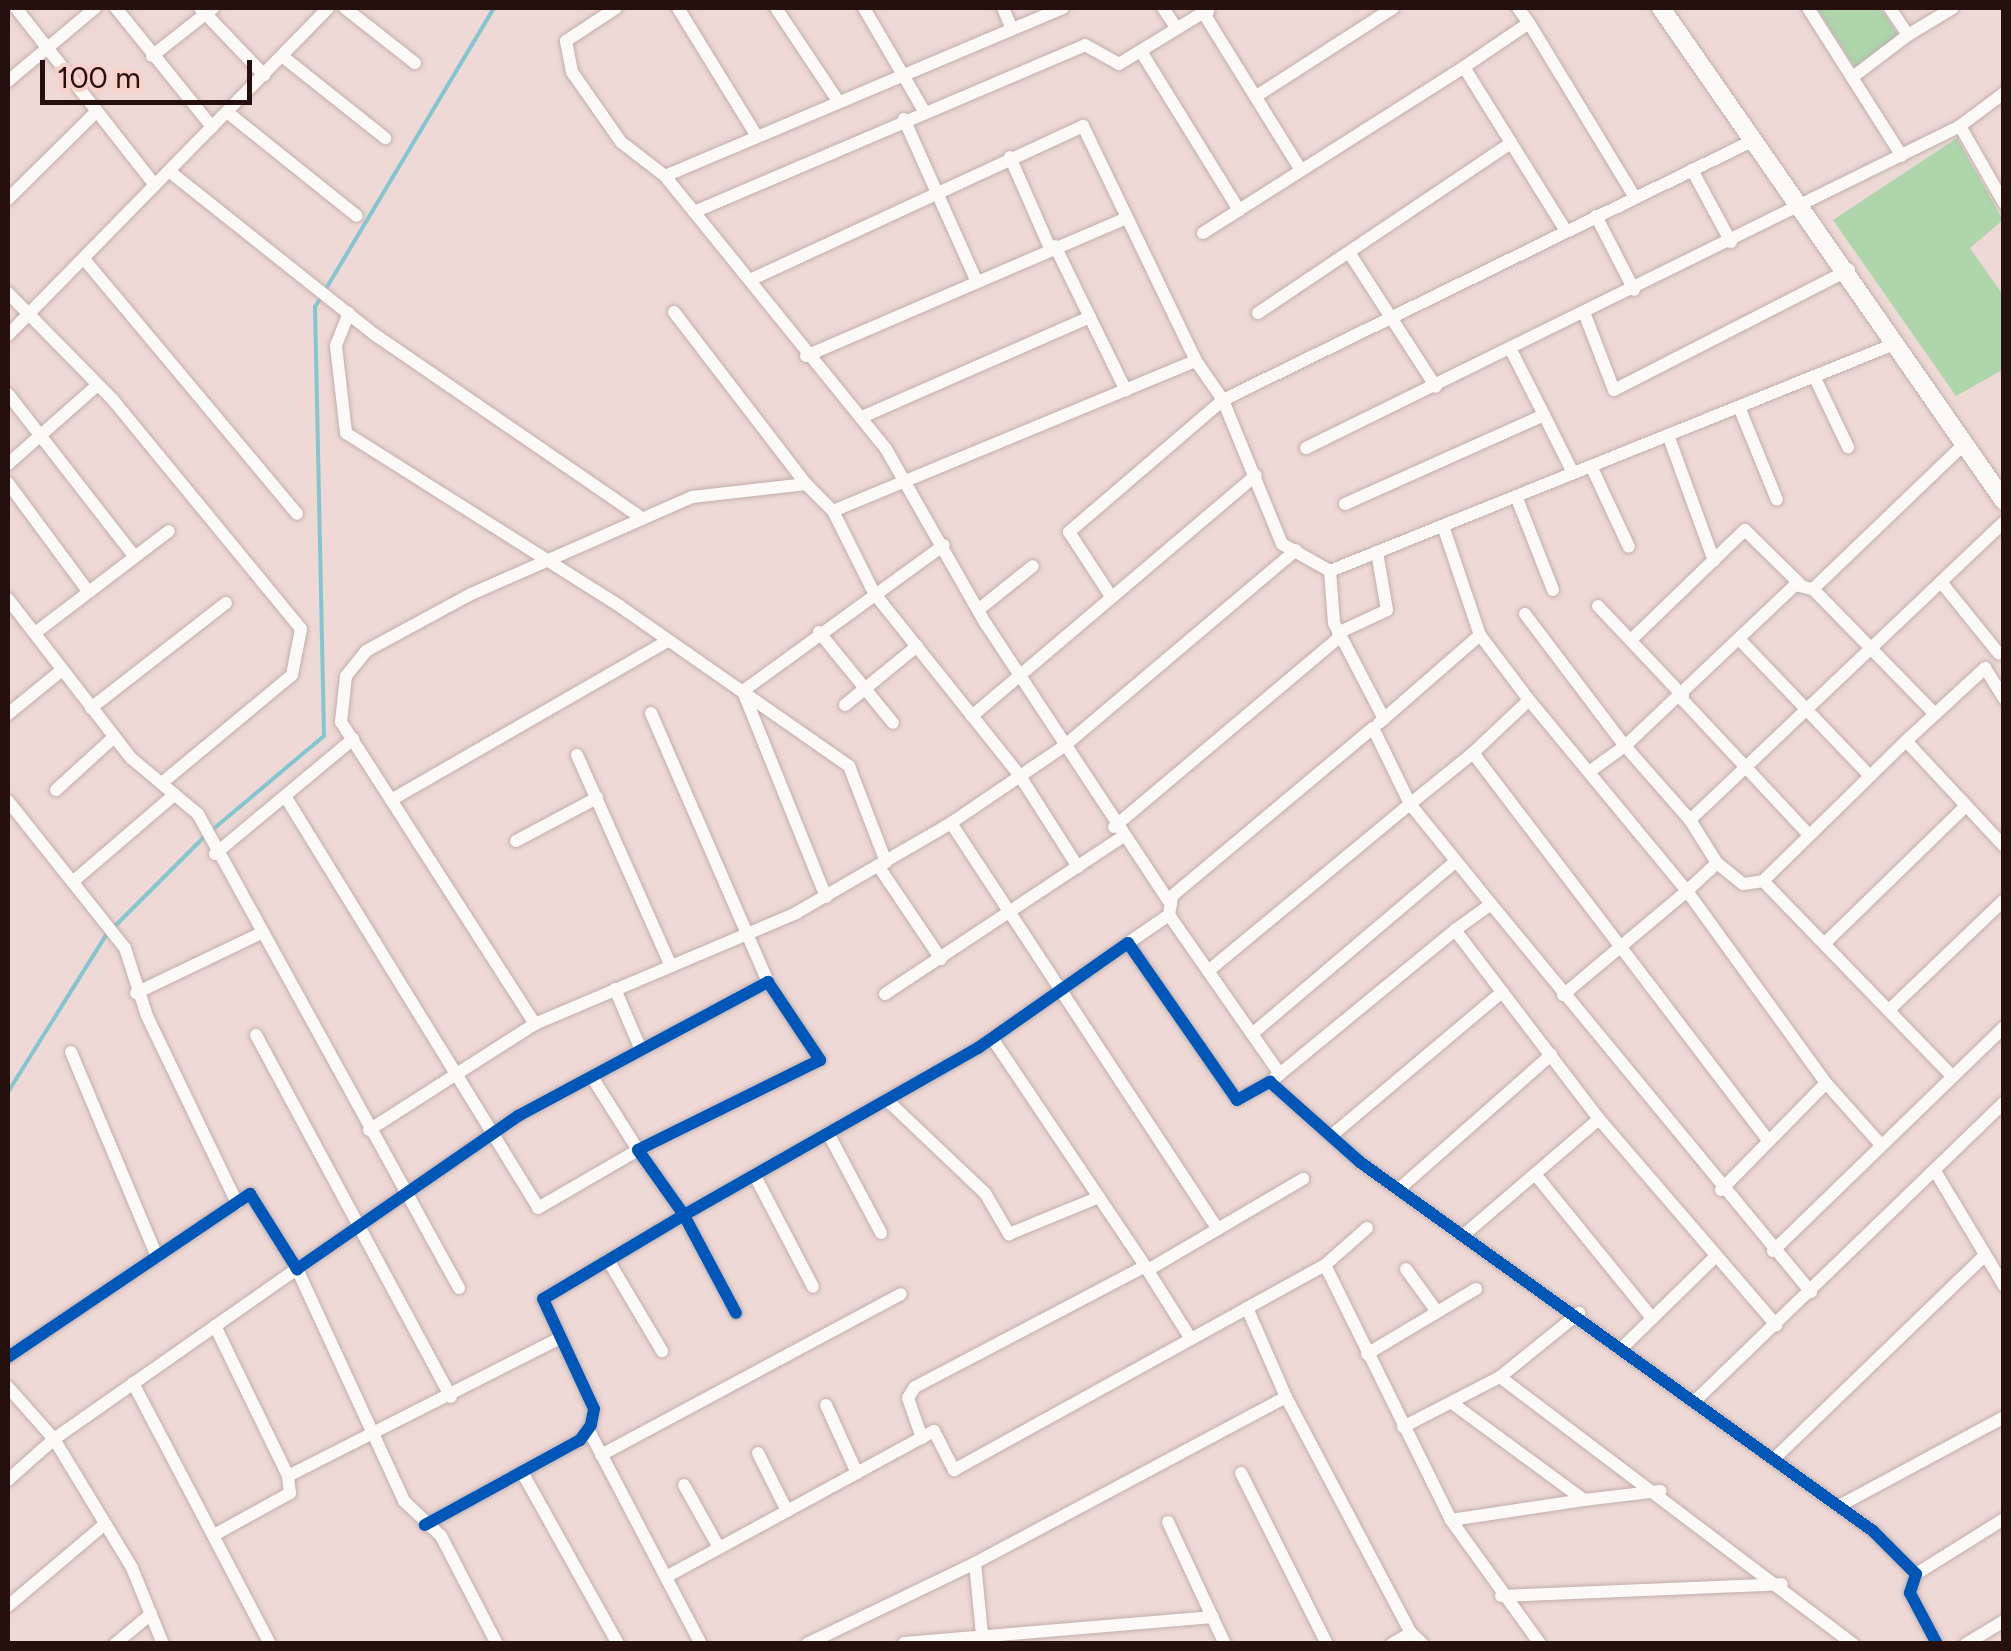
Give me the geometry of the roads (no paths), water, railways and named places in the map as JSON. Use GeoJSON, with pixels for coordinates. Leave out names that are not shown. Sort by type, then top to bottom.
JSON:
{"type":"FeatureCollection","features":[{"type":"Feature","properties":{"kind":"street"},"geometry":{"type":"LineString","coordinates":[[16,8],[155,185]]}},
{"type":"Feature","properties":{"kind":"street"},"geometry":{"type":"LineString","coordinates":[[8,81],[96,8]]}},
{"type":"Feature","properties":{"kind":"street"},"geometry":{"type":"LineString","coordinates":[[116,8],[212,127]]}},
{"type":"Feature","properties":{"kind":"street"},"geometry":{"type":"LineString","coordinates":[[8,335],[32,315],[328,8]]}},
{"type":"Feature","properties":{"kind":"street"},"geometry":{"type":"LineString","coordinates":[[345,8],[414,63]]}},
{"type":"Feature","properties":{"kind":"street"},"geometry":{"type":"LineString","coordinates":[[616,8],[571,34],[567,60],[620,142],[664,176],[910,482],[978,610],[1252,1034],[1275,1078],[1330,1136],[1776,1457],[1840,1506],[1916,1574]]}},
{"type":"Feature","properties":{"kind":"street"},"geometry":{"type":"LineString","coordinates":[[678,8],[756,135]]}},
{"type":"Feature","properties":{"kind":"street"},"geometry":{"type":"LineString","coordinates":[[776,8],[838,102]]}},
{"type":"Feature","properties":{"kind":"street"},"geometry":{"type":"LineString","coordinates":[[864,8],[906,72],[924,110]]}},
{"type":"Feature","properties":{"kind":"street"},"geometry":{"type":"LineString","coordinates":[[1003,8],[1012,29]]}},
{"type":"Feature","properties":{"kind":"street"},"geometry":{"type":"LineString","coordinates":[[664,176],[1063,8]]}},
{"type":"Feature","properties":{"kind":"street"},"geometry":{"type":"LineString","coordinates":[[1163,8],[1176,28]]}},
{"type":"Feature","properties":{"kind":"street"},"geometry":{"type":"LineString","coordinates":[[1255,97],[1393,8]]}},
{"type":"Feature","properties":{"kind":"street"},"geometry":{"type":"LineString","coordinates":[[1518,8],[1635,197]]}},
{"type":"Feature","properties":{"kind":"street"},"geometry":{"type":"LineString","coordinates":[[1661,8],[1849,270],[2004,501]]}},
{"type":"Feature","properties":{"kind":"street"},"geometry":{"type":"LineString","coordinates":[[1808,8],[1902,156]]}},
{"type":"Feature","properties":{"kind":"street"},"geometry":{"type":"LineString","coordinates":[[1890,8],[1908,36]]}},
{"type":"Feature","properties":{"kind":"street"},"geometry":{"type":"LineString","coordinates":[[1854,76],[1952,8]]}},
{"type":"Feature","properties":{"kind":"street"},"geometry":{"type":"LineString","coordinates":[[694,212],[904,118],[1085,45],[1119,64],[1208,9],[1255,97],[1301,170]]}},
{"type":"Feature","properties":{"kind":"street"},"geometry":{"type":"LineString","coordinates":[[152,56],[206,10],[264,75]]}},
{"type":"Feature","properties":{"kind":"street"},"geometry":{"type":"LineString","coordinates":[[1204,232],[1529,23]]}},
{"type":"Feature","properties":{"kind":"street"},"geometry":{"type":"LineString","coordinates":[[1142,52],[1239,210]]}},
{"type":"Feature","properties":{"kind":"street"},"geometry":{"type":"LineString","coordinates":[[282,56],[385,138]]}},
{"type":"Feature","properties":{"kind":"street"},"geometry":{"type":"LineString","coordinates":[[1464,67],[1566,231]]}},
{"type":"Feature","properties":{"kind":"street"},"geometry":{"type":"LineString","coordinates":[[1306,448],[1806,209],[1960,126],[2004,93]]}},
{"type":"Feature","properties":{"kind":"street"},"geometry":{"type":"LineString","coordinates":[[8,199],[95,112]]}},
{"type":"Feature","properties":{"kind":"street"},"geometry":{"type":"LineString","coordinates":[[227,112],[357,216]]}},
{"type":"Feature","properties":{"kind":"street"},"geometry":{"type":"LineString","coordinates":[[904,118],[976,280]]}},
{"type":"Feature","properties":{"kind":"street"},"geometry":{"type":"LineString","coordinates":[[750,280],[935,188],[1083,126],[1196,361],[1222,400],[1282,544],[1330,572],[1339,635],[1410,804],[1721,1190],[1812,1292]]}},
{"type":"Feature","properties":{"kind":"street"},"geometry":{"type":"LineString","coordinates":[[1960,126],[2002,197]]}},
{"type":"Feature","properties":{"kind":"street"},"geometry":{"type":"LineString","coordinates":[[1110,595],[1069,532],[1222,400],[1754,140]]}},
{"type":"Feature","properties":{"kind":"street"},"geometry":{"type":"LineString","coordinates":[[1258,313],[1511,143]]}},
{"type":"Feature","properties":{"kind":"street"},"geometry":{"type":"LineString","coordinates":[[1010,157],[1126,391]]}},
{"type":"Feature","properties":{"kind":"street"},"geometry":{"type":"LineString","coordinates":[[1692,170],[1731,242]]}},
{"type":"Feature","properties":{"kind":"street"},"geometry":{"type":"LineString","coordinates":[[169,171],[349,313],[639,516]]}},
{"type":"Feature","properties":{"kind":"street"},"geometry":{"type":"LineString","coordinates":[[1596,216],[1634,290]]}},
{"type":"Feature","properties":{"kind":"street"},"geometry":{"type":"LineString","coordinates":[[806,356],[1128,218]]}},
{"type":"Feature","properties":{"kind":"street"},"geometry":{"type":"LineString","coordinates":[[1350,254],[1436,387]]}},
{"type":"Feature","properties":{"kind":"street"},"geometry":{"type":"LineString","coordinates":[[84,259],[297,514]]}},
{"type":"Feature","properties":{"kind":"street"},"geometry":{"type":"LineString","coordinates":[[1585,315],[1614,390],[1849,270]]}},
{"type":"Feature","properties":{"kind":"street"},"geometry":{"type":"LineString","coordinates":[[8,293],[95,387],[301,628],[292,675],[162,783]]}},
{"type":"Feature","properties":{"kind":"street"},"geometry":{"type":"LineString","coordinates":[[674,312],[806,484],[833,511],[874,593],[1020,776],[1078,867]]}},
{"type":"Feature","properties":{"kind":"street"},"geometry":{"type":"LineString","coordinates":[[349,313],[336,346],[346,434],[668,642],[850,766],[883,865],[941,959]]}},
{"type":"Feature","properties":{"kind":"street"},"geometry":{"type":"LineString","coordinates":[[862,418],[1090,317]]}},
{"type":"Feature","properties":{"kind":"street"},"geometry":{"type":"LineString","coordinates":[[1330,572],[1898,343]]}},
{"type":"Feature","properties":{"kind":"street"},"geometry":{"type":"LineString","coordinates":[[1512,352],[1573,474]]}},
{"type":"Feature","properties":{"kind":"street"},"geometry":{"type":"LineString","coordinates":[[833,511],[1196,361]]}},
{"type":"Feature","properties":{"kind":"street"},"geometry":{"type":"LineString","coordinates":[[1814,376],[1848,447]]}},
{"type":"Feature","properties":{"kind":"street"},"geometry":{"type":"LineString","coordinates":[[8,464],[95,387]]}},
{"type":"Feature","properties":{"kind":"street"},"geometry":{"type":"LineString","coordinates":[[8,394],[36,436],[134,556]]}},
{"type":"Feature","properties":{"kind":"street"},"geometry":{"type":"LineString","coordinates":[[1739,407],[1777,500]]}},
{"type":"Feature","properties":{"kind":"street"},"geometry":{"type":"LineString","coordinates":[[1344,504],[1544,415]]}},
{"type":"Feature","properties":{"kind":"street"},"geometry":{"type":"LineString","coordinates":[[1668,435],[1714,562]]}},
{"type":"Feature","properties":{"kind":"street"},"geometry":{"type":"LineString","coordinates":[[1589,772],[1625,746],[1740,640],[1807,587],[1965,443]]}},
{"type":"Feature","properties":{"kind":"street"},"geometry":{"type":"LineString","coordinates":[[1591,466],[1629,546]]}},
{"type":"Feature","properties":{"kind":"street"},"geometry":{"type":"LineString","coordinates":[[972,716],[1017,673],[1256,475]]}},
{"type":"Feature","properties":{"kind":"street"},"geometry":{"type":"LineString","coordinates":[[8,482],[88,592]]}},
{"type":"Feature","properties":{"kind":"street"},"geometry":{"type":"LineString","coordinates":[[535,1024],[352,739],[340,708],[346,676],[366,651],[540,560],[639,516],[692,497],[806,484]]}},
{"type":"Feature","properties":{"kind":"street"},"geometry":{"type":"LineString","coordinates":[[1516,496],[1554,590]]}},
{"type":"Feature","properties":{"kind":"street"},"geometry":{"type":"LineString","coordinates":[[1690,820],[2004,522]]}},
{"type":"Feature","properties":{"kind":"street"},"geometry":{"type":"LineString","coordinates":[[1443,526],[1480,635],[1528,700],[1686,891],[1826,1082],[1882,1144]]}},
{"type":"Feature","properties":{"kind":"street"},"geometry":{"type":"LineString","coordinates":[[35,633],[168,531]]}},
{"type":"Feature","properties":{"kind":"street"},"geometry":{"type":"LineString","coordinates":[[1632,639],[1752,531],[1935,714]]}},
{"type":"Feature","properties":{"kind":"street"},"geometry":{"type":"LineString","coordinates":[[743,692],[944,545]]}},
{"type":"Feature","properties":{"kind":"street"},"geometry":{"type":"LineString","coordinates":[[369,1130],[535,1024],[826,897],[951,823],[1064,747],[1296,550]]}},
{"type":"Feature","properties":{"kind":"street"},"geometry":{"type":"LineString","coordinates":[[885,994],[1078,867],[1339,635],[1381,615],[1392,600],[1377,552]]}},
{"type":"Feature","properties":{"kind":"street"},"geometry":{"type":"LineString","coordinates":[[978,610],[1033,566]]}},
{"type":"Feature","properties":{"kind":"street"},"geometry":{"type":"LineString","coordinates":[[1525,614],[1625,746],[1690,820],[1717,863],[1743,884],[1762,881],[2001,652],[1941,582]]}},
{"type":"Feature","properties":{"kind":"street"},"geometry":{"type":"LineString","coordinates":[[8,599],[114,737],[198,814],[257,934],[459,1288]]}},
{"type":"Feature","properties":{"kind":"street"},"geometry":{"type":"LineString","coordinates":[[92,708],[226,603]]}},
{"type":"Feature","properties":{"kind":"street"},"geometry":{"type":"LineString","coordinates":[[1598,606],[1809,835]]}},
{"type":"Feature","properties":{"kind":"street"},"geometry":{"type":"LineString","coordinates":[[820,632],[894,723]]}},
{"type":"Feature","properties":{"kind":"street"},"geometry":{"type":"LineString","coordinates":[[426,1525],[522,1472],[588,1429],[594,1409],[556,1340],[544,1299],[684,1215],[888,1102],[1060,992],[1170,910],[1480,635]]}},
{"type":"Feature","properties":{"kind":"street"},"geometry":{"type":"LineString","coordinates":[[1740,640],[1870,776]]}},
{"type":"Feature","properties":{"kind":"street"},"geometry":{"type":"LineString","coordinates":[[391,800],[668,642]]}},
{"type":"Feature","properties":{"kind":"street"},"geometry":{"type":"LineString","coordinates":[[845,705],[917,646]]}},
{"type":"Feature","properties":{"kind":"street"},"geometry":{"type":"LineString","coordinates":[[1985,668],[2004,698]]}},
{"type":"Feature","properties":{"kind":"street"},"geometry":{"type":"LineString","coordinates":[[8,714],[62,670]]}},
{"type":"Feature","properties":{"kind":"street"},"geometry":{"type":"LineString","coordinates":[[743,692],[826,897]]}},
{"type":"Feature","properties":{"kind":"street"},"geometry":{"type":"LineString","coordinates":[[1208,971],[1472,753],[1528,700]]}},
{"type":"Feature","properties":{"kind":"street"},"geometry":{"type":"LineString","coordinates":[[285,796],[457,1074],[489,1136],[538,1208],[638,1150],[820,1060],[768,982],[750,931],[651,713]]}},
{"type":"Feature","properties":{"kind":"street"},"geometry":{"type":"LineString","coordinates":[[56,790],[114,737]]}},
{"type":"Feature","properties":{"kind":"street"},"geometry":{"type":"LineString","coordinates":[[214,850],[352,739]]}},
{"type":"Feature","properties":{"kind":"street"},"geometry":{"type":"LineString","coordinates":[[1906,740],[2004,846]]}},
{"type":"Feature","properties":{"kind":"street"},"geometry":{"type":"LineString","coordinates":[[1472,753],[1623,944],[1769,1141]]}},
{"type":"Feature","properties":{"kind":"street"},"geometry":{"type":"LineString","coordinates":[[576,755],[670,964]]}},
{"type":"Feature","properties":{"kind":"street"},"geometry":{"type":"LineString","coordinates":[[76,879],[175,794]]}},
{"type":"Feature","properties":{"kind":"street"},"geometry":{"type":"LineString","coordinates":[[516,841],[597,798]]}},
{"type":"Feature","properties":{"kind":"street"},"geometry":{"type":"LineString","coordinates":[[8,801],[106,914],[125,948],[136,993],[237,1203]]}},
{"type":"Feature","properties":{"kind":"street"},"geometry":{"type":"LineString","coordinates":[[1825,943],[1965,807]]}},
{"type":"Feature","properties":{"kind":"street"},"geometry":{"type":"LineString","coordinates":[[951,823],[1218,1229]]}},
{"type":"Feature","properties":{"kind":"street"},"geometry":{"type":"LineString","coordinates":[[1252,1034],[1456,860]]}},
{"type":"Feature","properties":{"kind":"street"},"geometry":{"type":"LineString","coordinates":[[1563,995],[1717,863]]}},
{"type":"Feature","properties":{"kind":"street"},"geometry":{"type":"LineString","coordinates":[[1762,881],[1952,1076]]}},
{"type":"Feature","properties":{"kind":"street"},"geometry":{"type":"LineString","coordinates":[[1889,1010],[2004,900]]}},
{"type":"Feature","properties":{"kind":"street"},"geometry":{"type":"LineString","coordinates":[[1128,943],[1237,1100],[1275,1078],[1492,904]]}},
{"type":"Feature","properties":{"kind":"street"},"geometry":{"type":"LineString","coordinates":[[1455,930],[1599,1119],[1776,1326]]}},
{"type":"Feature","properties":{"kind":"street"},"geometry":{"type":"LineString","coordinates":[[136,993],[257,934]]}},
{"type":"Feature","properties":{"kind":"street"},"geometry":{"type":"LineString","coordinates":[[8,1480],[54,1439],[489,1136],[768,982]]}},
{"type":"Feature","properties":{"kind":"street"},"geometry":{"type":"LineString","coordinates":[[615,989],[641,1050]]}},
{"type":"Feature","properties":{"kind":"street"},"geometry":{"type":"LineString","coordinates":[[1330,1136],[1502,992]]}},
{"type":"Feature","properties":{"kind":"street"},"geometry":{"type":"LineString","coordinates":[[1773,1251],[2004,1027]]}},
{"type":"Feature","properties":{"kind":"street"},"geometry":{"type":"LineString","coordinates":[[256,1035],[451,1397]]}},
{"type":"Feature","properties":{"kind":"street"},"geometry":{"type":"LineString","coordinates":[[992,1038],[1191,1339]]}},
{"type":"Feature","properties":{"kind":"street"},"geometry":{"type":"LineString","coordinates":[[71,1052],[157,1257]]}},
{"type":"Feature","properties":{"kind":"street"},"geometry":{"type":"LineString","coordinates":[[1400,1189],[1551,1055]]}},
{"type":"Feature","properties":{"kind":"street"},"geometry":{"type":"LineString","coordinates":[[592,1077],[684,1215],[736,1313]]}},
{"type":"Feature","properties":{"kind":"street"},"geometry":{"type":"LineString","coordinates":[[1721,1190],[1826,1082]]}},
{"type":"Feature","properties":{"kind":"street"},"geometry":{"type":"LineString","coordinates":[[888,1102],[985,1193],[1009,1234],[1099,1197]]}},
{"type":"Feature","properties":{"kind":"street"},"geometry":{"type":"LineString","coordinates":[[1696,1400],[2004,1103]]}},
{"type":"Feature","properties":{"kind":"street"},"geometry":{"type":"LineString","coordinates":[[1465,1234],[1599,1119]]}},
{"type":"Feature","properties":{"kind":"street"},"geometry":{"type":"LineString","coordinates":[[829,1135],[881,1232]]}},
{"type":"Feature","properties":{"kind":"street"},"geometry":{"type":"LineString","coordinates":[[1934,1171],[2004,1286]]}},
{"type":"Feature","properties":{"kind":"street"},"geometry":{"type":"LineString","coordinates":[[1535,1174],[1652,1318]]}},
{"type":"Feature","properties":{"kind":"street"},"geometry":{"type":"LineString","coordinates":[[755,1176],[813,1287]]}},
{"type":"Feature","properties":{"kind":"street"},"geometry":{"type":"LineString","coordinates":[[922,1438],[908,1398],[914,1387],[1147,1268],[1302,1179]]}},
{"type":"Feature","properties":{"kind":"street"},"geometry":{"type":"LineString","coordinates":[[8,1357],[250,1194],[297,1269],[375,1439],[426,1525],[440,1536],[497,1644]]}},
{"type":"Feature","properties":{"kind":"street"},"geometry":{"type":"LineString","coordinates":[[666,1576],[934,1432],[954,1470],[1325,1265],[1367,1228]]}},
{"type":"Feature","properties":{"kind":"street"},"geometry":{"type":"LineString","coordinates":[[1776,1457],[1985,1255]]}},
{"type":"Feature","properties":{"kind":"street"},"geometry":{"type":"LineString","coordinates":[[1624,1346],[1714,1258]]}},
{"type":"Feature","properties":{"kind":"street"},"geometry":{"type":"LineString","coordinates":[[608,1260],[662,1351]]}},
{"type":"Feature","properties":{"kind":"street"},"geometry":{"type":"LineString","coordinates":[[1325,1265],[1451,1520],[1501,1596],[1540,1644]]}},
{"type":"Feature","properties":{"kind":"street"},"geometry":{"type":"LineString","coordinates":[[1406,1270],[1437,1312]]}},
{"type":"Feature","properties":{"kind":"street"},"geometry":{"type":"LineString","coordinates":[[1368,1354],[1476,1288]]}},
{"type":"Feature","properties":{"kind":"street"},"geometry":{"type":"LineString","coordinates":[[601,1455],[900,1294]]}},
{"type":"Feature","properties":{"kind":"street"},"geometry":{"type":"LineString","coordinates":[[1246,1308],[1286,1397],[1417,1638],[1392,1644]]}},
{"type":"Feature","properties":{"kind":"street"},"geometry":{"type":"LineString","coordinates":[[1403,1426],[1500,1377],[1580,1313]]}},
{"type":"Feature","properties":{"kind":"street"},"geometry":{"type":"LineString","coordinates":[[214,1535],[290,1494],[288,1476],[216,1326]]}},
{"type":"Feature","properties":{"kind":"street"},"geometry":{"type":"LineString","coordinates":[[288,1476],[375,1439],[556,1340]]}},
{"type":"Feature","properties":{"kind":"street"},"geometry":{"type":"LineString","coordinates":[[1500,1377],[1660,1491],[1782,1584],[1852,1644]]}},
{"type":"Feature","properties":{"kind":"street"},"geometry":{"type":"LineString","coordinates":[[133,1384],[214,1535],[263,1640]]}},
{"type":"Feature","properties":{"kind":"street"},"geometry":{"type":"LineString","coordinates":[[8,1386],[54,1439],[105,1524],[163,1644]]}},
{"type":"Feature","properties":{"kind":"street"},"geometry":{"type":"LineString","coordinates":[[807,1644],[975,1562],[1286,1397]]}},
{"type":"Feature","properties":{"kind":"street"},"geometry":{"type":"LineString","coordinates":[[1452,1403],[1584,1500]]}},
{"type":"Feature","properties":{"kind":"street"},"geometry":{"type":"LineString","coordinates":[[826,1405],[858,1473]]}},
{"type":"Feature","properties":{"kind":"street"},"geometry":{"type":"LineString","coordinates":[[1840,1506],[2004,1417]]}},
{"type":"Feature","properties":{"kind":"street"},"geometry":{"type":"LineString","coordinates":[[588,1429],[701,1644]]}},
{"type":"Feature","properties":{"kind":"street"},"geometry":{"type":"LineString","coordinates":[[758,1453],[787,1511]]}},
{"type":"Feature","properties":{"kind":"street"},"geometry":{"type":"LineString","coordinates":[[522,1472],[618,1644]]}},
{"type":"Feature","properties":{"kind":"street"},"geometry":{"type":"LineString","coordinates":[[1242,1473],[1327,1644]]}},
{"type":"Feature","properties":{"kind":"street"},"geometry":{"type":"LineString","coordinates":[[684,1485],[719,1548]]}},
{"type":"Feature","properties":{"kind":"street"},"geometry":{"type":"LineString","coordinates":[[1451,1520],[1660,1491]]}},
{"type":"Feature","properties":{"kind":"street"},"geometry":{"type":"LineString","coordinates":[[1938,1644],[1910,1592],[1916,1574],[2004,1519]]}},
{"type":"Feature","properties":{"kind":"street"},"geometry":{"type":"LineString","coordinates":[[1168,1522],[1225,1644]]}},
{"type":"Feature","properties":{"kind":"street"},"geometry":{"type":"LineString","coordinates":[[8,1606],[105,1524]]}},
{"type":"Feature","properties":{"kind":"street"},"geometry":{"type":"LineString","coordinates":[[975,1562],[984,1636]]}},
{"type":"Feature","properties":{"kind":"street"},"geometry":{"type":"LineString","coordinates":[[1501,1596],[1782,1584]]}},
{"type":"Feature","properties":{"kind":"street"},"geometry":{"type":"LineString","coordinates":[[115,1644],[151,1614]]}},
{"type":"Feature","properties":{"kind":"street"},"geometry":{"type":"LineString","coordinates":[[904,1642],[1212,1617]]}},
{"type":"Feature","properties":{"kind":"street"},"geometry":{"type":"LineString","coordinates":[[1966,1644],[2004,1621]]}},
{"type":"Feature","properties":{"kind":"waterway"},"geometry":{"type":"LineString","coordinates":[[211,831],[324,736],[315,307],[494,8]]}},
{"type":"Feature","properties":{"kind":"waterway"},"geometry":{"type":"LineString","coordinates":[[8,1092],[106,935],[204,837]]}}]}
